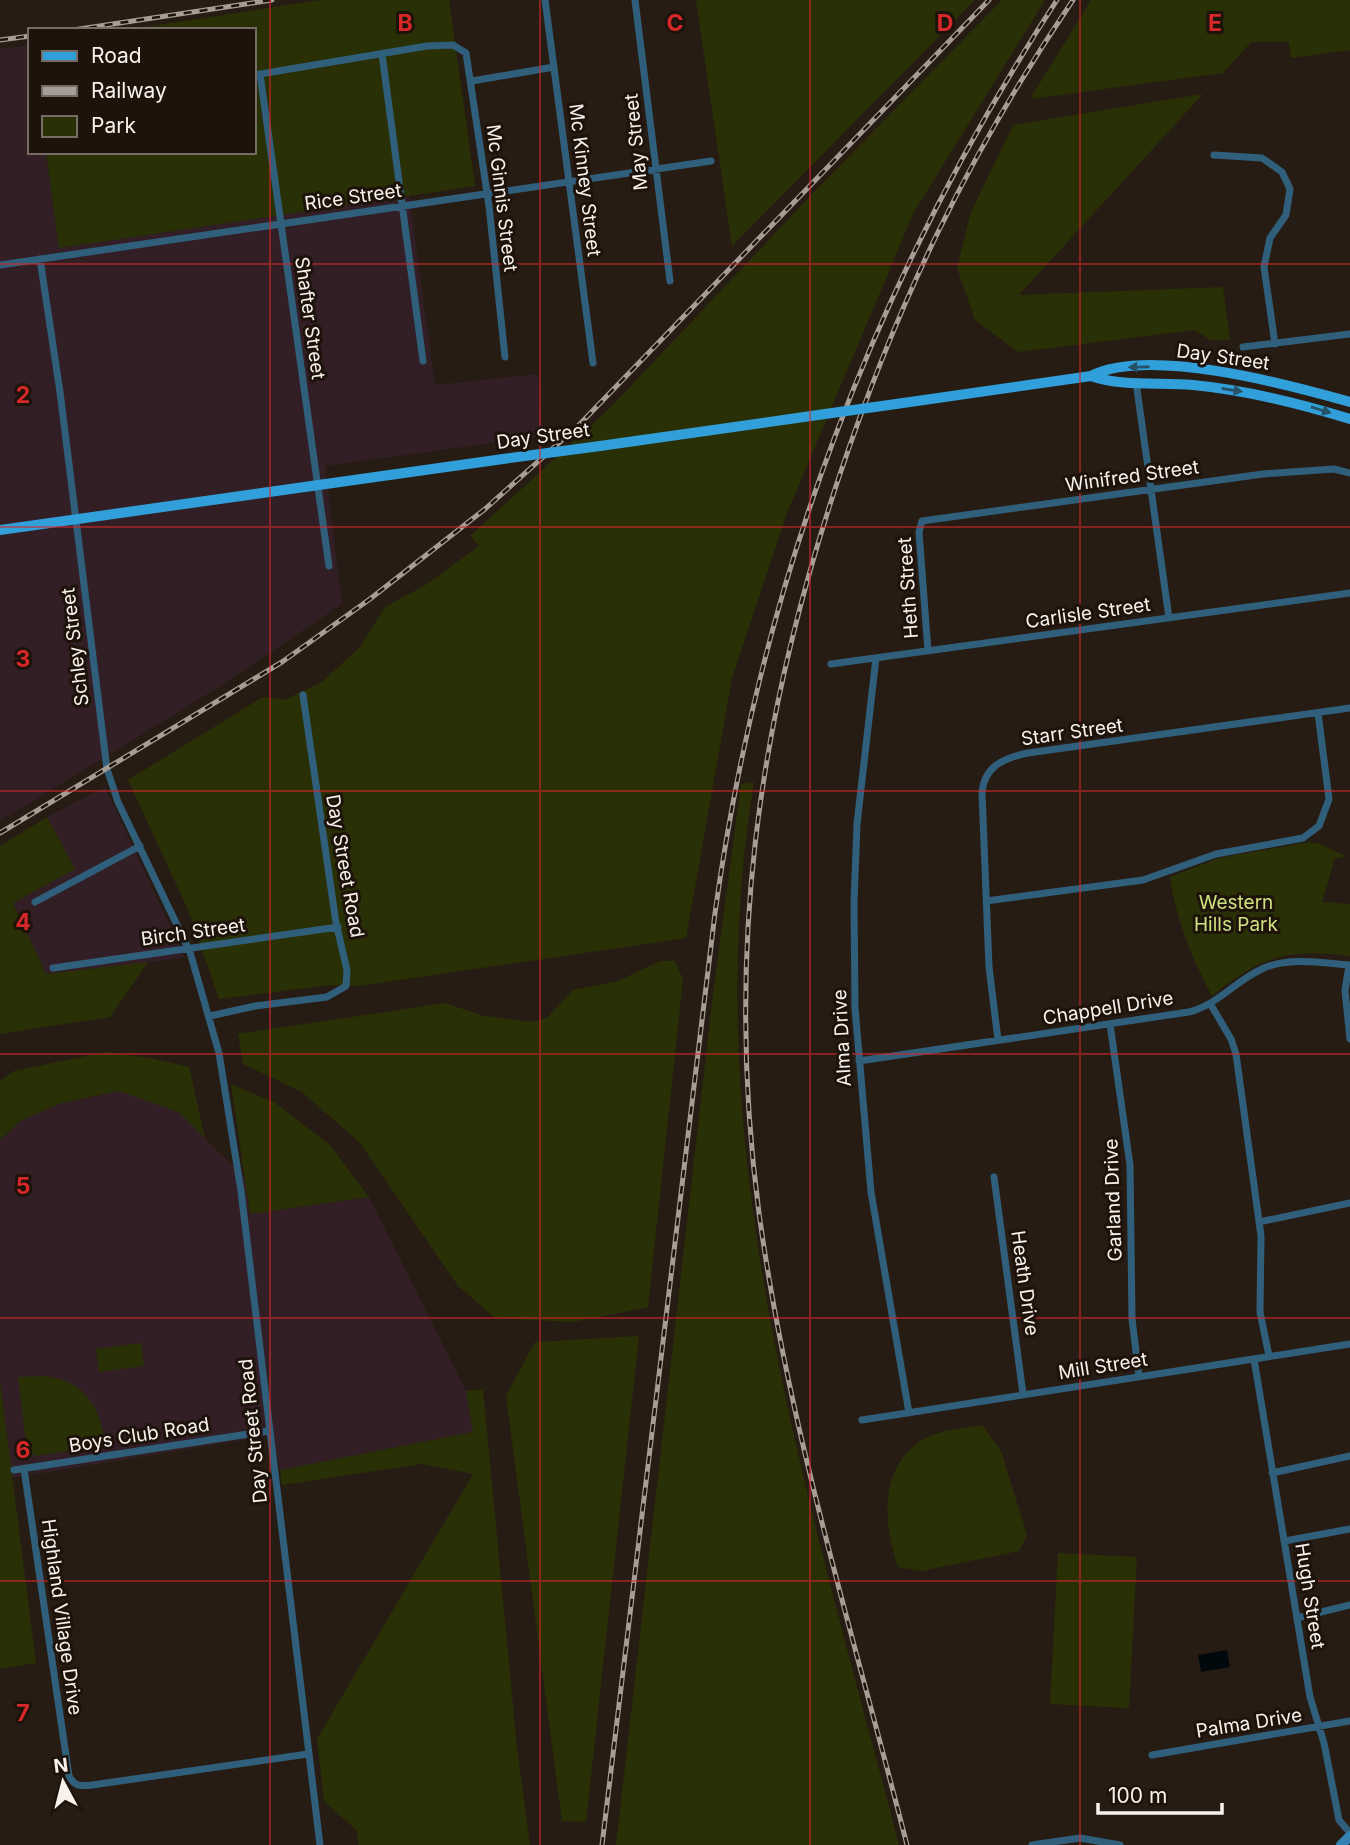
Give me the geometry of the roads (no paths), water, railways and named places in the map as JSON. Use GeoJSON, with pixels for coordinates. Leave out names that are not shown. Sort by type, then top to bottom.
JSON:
{"type":"FeatureCollection","features":[{"type":"Feature","properties":{"kind":"main road","name":"Day Street"},"geometry":{"type":"LineString","coordinates":[[0,530],[1091,376],[1106,369],[1135,367],[1201,370],[1275,382],[1349,402]]}},
{"type":"Feature","properties":{"kind":"main road","name":"Day Street"},"geometry":{"type":"LineString","coordinates":[[1091,376],[1107,382],[1238,391],[1350,418]]}},
{"type":"Feature","properties":{"kind":"street","name":"Mc Kinney Street"},"geometry":{"type":"LineString","coordinates":[[545,0],[593,363]]}},
{"type":"Feature","properties":{"kind":"street","name":"May Street"},"geometry":{"type":"LineString","coordinates":[[635,0],[670,281]]}},
{"type":"Feature","properties":{"kind":"street","name":"Mc Ginnis Street"},"geometry":{"type":"LineString","coordinates":[[382,54],[445,44],[459,47],[469,58],[505,357]]}},
{"type":"Feature","properties":{"kind":"street"},"geometry":{"type":"LineString","coordinates":[[257,75],[382,54],[423,361]]}},
{"type":"Feature","properties":{"kind":"street"},"geometry":{"type":"LineString","coordinates":[[472,81],[555,67]]}},
{"type":"Feature","properties":{"kind":"street","name":"Shafter Street"},"geometry":{"type":"LineString","coordinates":[[257,75],[282,223],[329,566]]}},
{"type":"Feature","properties":{"kind":"street"},"geometry":{"type":"LineString","coordinates":[[1214,155],[1262,158],[1282,172],[1290,189],[1286,215],[1269,238],[1264,267],[1275,344]]}},
{"type":"Feature","properties":{"kind":"street","name":"Rice Street"},"geometry":{"type":"LineString","coordinates":[[0,265],[711,161]]}},
{"type":"Feature","properties":{"kind":"street","name":"Schley Street"},"geometry":{"type":"LineString","coordinates":[[40,259],[107,769],[189,949],[210,1015]]}},
{"type":"Feature","properties":{"kind":"street","name":"Day Street"},"geometry":{"type":"LineString","coordinates":[[1243,346],[1350,334]]}},
{"type":"Feature","properties":{"kind":"street"},"geometry":{"type":"LineString","coordinates":[[1136,382],[1169,618]]}},
{"type":"Feature","properties":{"kind":"street","name":"Winifred Street"},"geometry":{"type":"LineString","coordinates":[[920,524],[926,520],[1264,474],[1334,469],[1350,473]]}},
{"type":"Feature","properties":{"kind":"street","name":"Heth Street"},"geometry":{"type":"LineString","coordinates":[[920,524],[929,651]]}},
{"type":"Feature","properties":{"kind":"street","name":"Carlisle Street"},"geometry":{"type":"LineString","coordinates":[[831,664],[1350,593]]}},
{"type":"Feature","properties":{"kind":"street","name":"Alma Drive"},"geometry":{"type":"LineString","coordinates":[[876,658],[862,776],[855,870],[854,967],[859,1061],[878,1245],[909,1413]]}},
{"type":"Feature","properties":{"kind":"street","name":"Day Street Road"},"geometry":{"type":"LineString","coordinates":[[303,695],[347,970],[346,986],[327,997],[210,1015],[221,1065],[241,1191],[320,1845]]}},
{"type":"Feature","properties":{"kind":"street","name":"Starr Street"},"geometry":{"type":"LineString","coordinates":[[998,1040],[989,967],[983,788],[989,772],[1002,759],[1350,708]]}},
{"type":"Feature","properties":{"kind":"street"},"geometry":{"type":"LineString","coordinates":[[986,901],[1143,880],[1216,854],[1303,838],[1319,826],[1329,799],[1318,713]]}},
{"type":"Feature","properties":{"kind":"street"},"geometry":{"type":"LineString","coordinates":[[35,902],[140,846]]}},
{"type":"Feature","properties":{"kind":"street","name":"Birch Street"},"geometry":{"type":"LineString","coordinates":[[53,968],[338,926]]}},
{"type":"Feature","properties":{"kind":"street","name":"Chappell Drive"},"geometry":{"type":"LineString","coordinates":[[859,1061],[1189,1012],[1211,1005],[1253,974],[1272,965],[1294,962],[1349,965]]}},
{"type":"Feature","properties":{"kind":"street"},"geometry":{"type":"LineString","coordinates":[[1349,965],[1345,991],[1350,1039]]}},
{"type":"Feature","properties":{"kind":"street"},"geometry":{"type":"LineString","coordinates":[[1211,1005],[1225,1027],[1236,1054],[1259,1222],[1262,1252],[1260,1312],[1269,1356]]}},
{"type":"Feature","properties":{"kind":"street","name":"Garland Drive"},"geometry":{"type":"LineString","coordinates":[[1110,1024],[1130,1166],[1132,1319],[1139,1376]]}},
{"type":"Feature","properties":{"kind":"street","name":"Heath Drive"},"geometry":{"type":"LineString","coordinates":[[994,1177],[1023,1394]]}},
{"type":"Feature","properties":{"kind":"street"},"geometry":{"type":"LineString","coordinates":[[1259,1222],[1350,1203]]}},
{"type":"Feature","properties":{"kind":"street","name":"Mill Street"},"geometry":{"type":"LineString","coordinates":[[862,1420],[1350,1343]]}},
{"type":"Feature","properties":{"kind":"street","name":"Hugh Street"},"geometry":{"type":"LineString","coordinates":[[1254,1359],[1297,1618],[1319,1728],[1339,1820],[1350,1834]]}},
{"type":"Feature","properties":{"kind":"street","name":"Boys Club Road"},"geometry":{"type":"LineString","coordinates":[[14,1470],[268,1431]]}},
{"type":"Feature","properties":{"kind":"street"},"geometry":{"type":"LineString","coordinates":[[1272,1473],[1350,1456]]}},
{"type":"Feature","properties":{"kind":"street","name":"Highland Village Drive"},"geometry":{"type":"LineString","coordinates":[[24,1469],[69,1776],[75,1785],[308,1754]]}},
{"type":"Feature","properties":{"kind":"street"},"geometry":{"type":"LineString","coordinates":[[1285,1541],[1350,1529]]}},
{"type":"Feature","properties":{"kind":"street"},"geometry":{"type":"LineString","coordinates":[[1297,1618],[1350,1605]]}},
{"type":"Feature","properties":{"kind":"street","name":"Palma Drive"},"geometry":{"type":"LineString","coordinates":[[1152,1755],[1350,1721]]}},
{"type":"Feature","properties":{"kind":"street"},"geometry":{"type":"LineString","coordinates":[[1341,1845],[1350,1834]]}},
{"type":"Feature","properties":{"kind":"street"},"geometry":{"type":"LineString","coordinates":[[1032,1845],[1080,1838],[1120,1845]]}},
{"type":"Feature","properties":{"kind":"railway"},"geometry":{"type":"LineString","coordinates":[[86,28],[272,0]]}},
{"type":"Feature","properties":{"kind":"railway"},"geometry":{"type":"LineString","coordinates":[[0,833],[282,662],[370,599],[485,509],[578,426],[989,0]]}},
{"type":"Feature","properties":{"kind":"railway"},"geometry":{"type":"LineString","coordinates":[[602,1845],[715,913],[735,790],[762,670],[795,552],[835,437],[880,325],[933,215],[992,106],[1057,0]]}},
{"type":"Feature","properties":{"kind":"railway"},"geometry":{"type":"LineString","coordinates":[[907,1845],[805,1452],[787,1373],[759,1213],[749,1117],[746,1024],[748,932],[756,840],[769,750],[787,660],[811,569],[862,412],[911,290],[968,173],[1000,115],[1073,0]]}},
{"type":"Feature","properties":{"kind":"railway"},"geometry":{"type":"LineString","coordinates":[[0,40],[28,36]]}},
{"type":"Feature","properties":{"kind":"park label","name":"Western Hills Park"},"geometry":{"type":"Point","coordinates":[1236,913]}}]}
